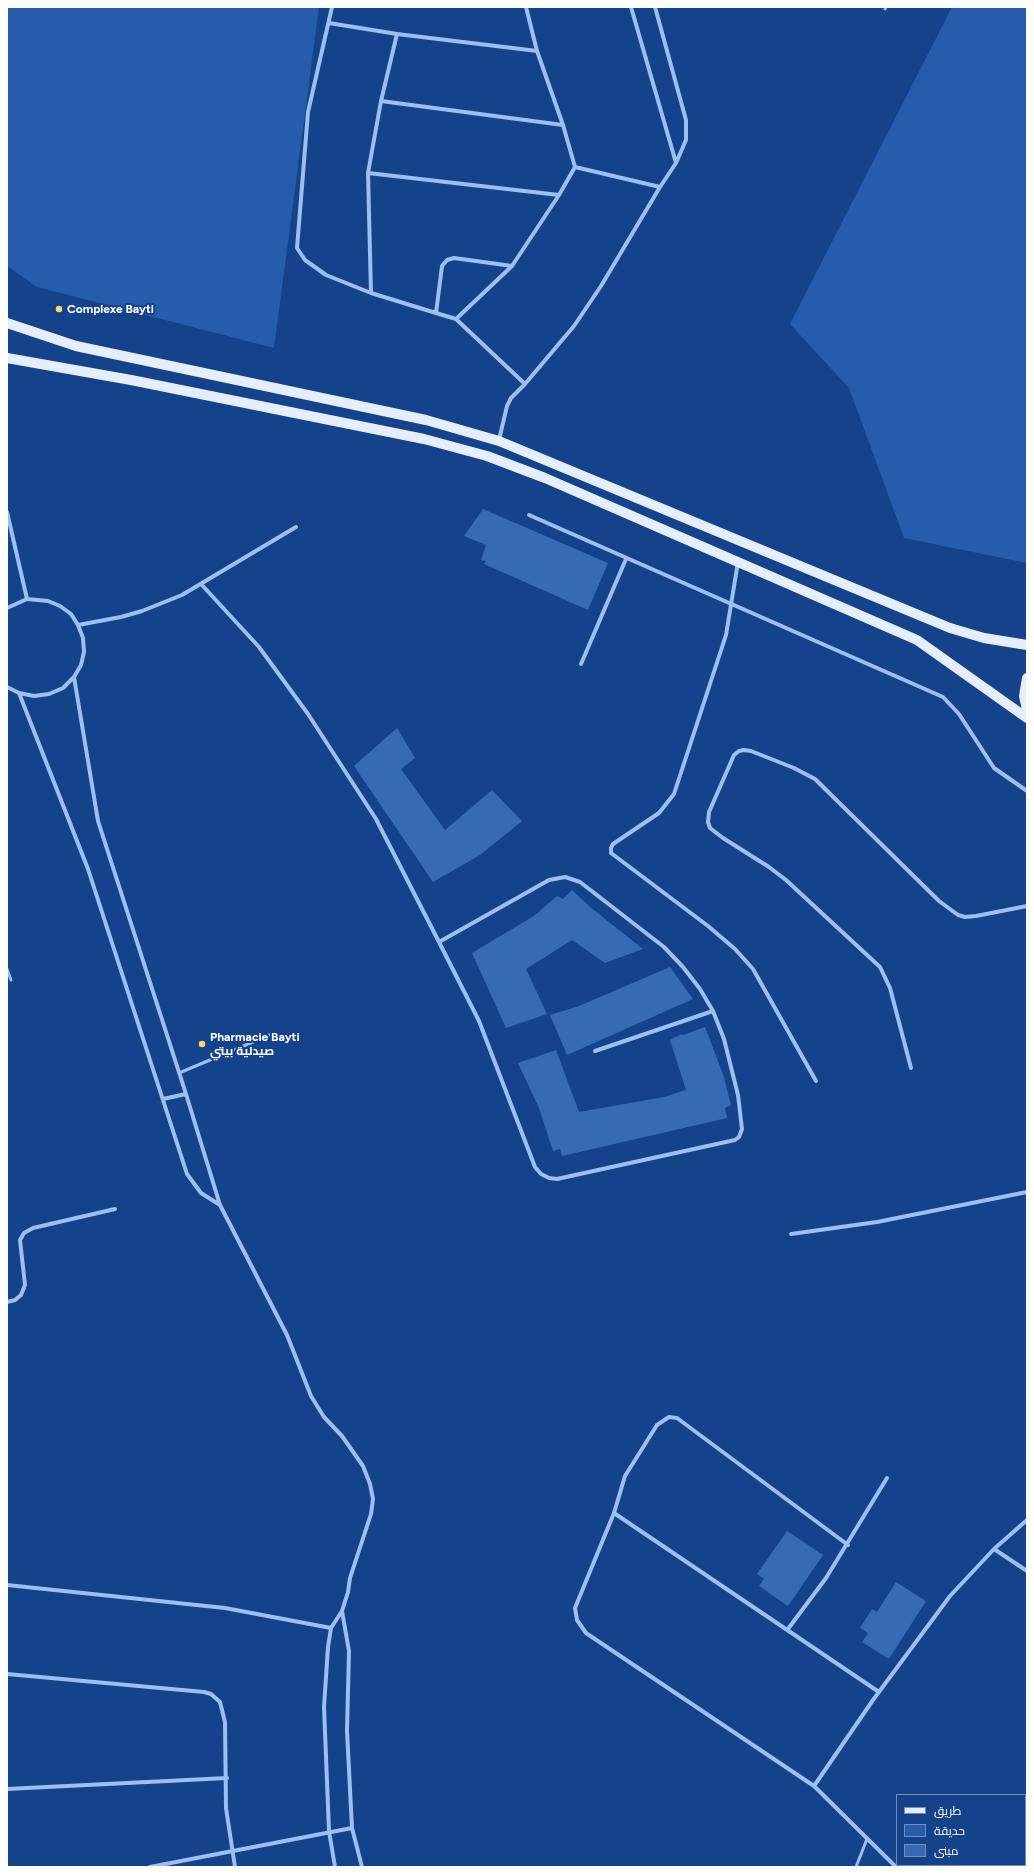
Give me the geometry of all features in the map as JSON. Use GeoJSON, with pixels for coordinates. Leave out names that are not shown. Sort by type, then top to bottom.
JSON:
{"type":"FeatureCollection","features":[{"type":"Feature","properties":{"kind":"main road"},"geometry":{"type":"LineString","coordinates":[[7,324],[76,346],[426,420],[499,441],[950,628],[984,638],[1027,645]]}},
{"type":"Feature","properties":{"kind":"main road"},"geometry":{"type":"LineString","coordinates":[[7,358],[131,380],[455,446],[487,456],[545,478],[917,640],[1027,718]]}},
{"type":"Feature","properties":{"kind":"main road"},"geometry":{"type":"LineString","coordinates":[[1027,678],[1024,696],[1027,710]]}},
{"type":"Feature","properties":{"kind":"street"},"geometry":{"type":"LineString","coordinates":[[332,7],[308,112],[297,248],[304,260],[326,274],[371,292],[456,318],[525,384]]}},
{"type":"Feature","properties":{"kind":"street"},"geometry":{"type":"LineString","coordinates":[[456,318],[512,266],[559,195],[575,167],[563,125],[537,52],[526,7]]}},
{"type":"Feature","properties":{"kind":"street"},"geometry":{"type":"LineString","coordinates":[[631,7],[676,163]]}},
{"type":"Feature","properties":{"kind":"street"},"geometry":{"type":"LineString","coordinates":[[499,441],[507,406],[511,398],[525,384],[574,326],[601,286],[676,163],[686,140],[686,120],[655,7]]}},
{"type":"Feature","properties":{"kind":"street"},"geometry":{"type":"LineString","coordinates":[[329,23],[397,34],[537,52]]}},
{"type":"Feature","properties":{"kind":"street"},"geometry":{"type":"LineString","coordinates":[[371,292],[368,173],[381,101],[397,34]]}},
{"type":"Feature","properties":{"kind":"street"},"geometry":{"type":"LineString","coordinates":[[381,101],[563,125]]}},
{"type":"Feature","properties":{"kind":"street"},"geometry":{"type":"LineString","coordinates":[[575,167],[660,187]]}},
{"type":"Feature","properties":{"kind":"street"},"geometry":{"type":"LineString","coordinates":[[368,173],[559,195]]}},
{"type":"Feature","properties":{"kind":"street"},"geometry":{"type":"LineString","coordinates":[[436,313],[441,270],[442,266],[447,260],[454,258],[512,266]]}},
{"type":"Feature","properties":{"kind":"street"},"geometry":{"type":"LineString","coordinates":[[7,512],[27,599]]}},
{"type":"Feature","properties":{"kind":"street"},"geometry":{"type":"LineString","coordinates":[[529,515],[626,559],[943,697],[959,714],[994,768],[1027,791]]}},
{"type":"Feature","properties":{"kind":"street"},"geometry":{"type":"LineString","coordinates":[[78,625],[100,622],[142,611],[175,598],[296,527]]}},
{"type":"Feature","properties":{"kind":"street"},"geometry":{"type":"LineString","coordinates":[[581,664],[626,559]]}},
{"type":"Feature","properties":{"kind":"street"},"geometry":{"type":"LineString","coordinates":[[738,562],[726,635],[674,794],[659,813],[613,844],[611,853],[708,926],[735,949],[754,969],[816,1081]]}},
{"type":"Feature","properties":{"kind":"street"},"geometry":{"type":"LineString","coordinates":[[201,584],[259,647],[308,714],[376,819],[479,1021],[535,1168],[549,1178],[557,1179],[727,1143],[739,1137],[742,1129],[738,1095],[724,1039],[712,1011],[683,967],[664,947],[580,882],[573,879],[557,878],[549,880],[439,942]]}},
{"type":"Feature","properties":{"kind":"street"},"geometry":{"type":"LineString","coordinates":[[7,608],[27,599],[48,601],[60,606],[71,614],[78,625],[83,638],[84,652],[81,665],[74,677],[63,688],[49,694],[34,696],[19,693],[7,687]]}},
{"type":"Feature","properties":{"kind":"street"},"geometry":{"type":"LineString","coordinates":[[74,677],[98,821],[186,1094],[220,1205],[287,1334],[311,1396],[324,1417],[342,1436],[363,1466],[370,1484],[373,1499],[371,1514],[350,1578],[348,1592],[342,1611],[330,1628],[324,1707],[329,1831],[335,1867]]}},
{"type":"Feature","properties":{"kind":"street"},"geometry":{"type":"LineString","coordinates":[[19,693],[88,868],[187,1174],[192,1184],[201,1193],[220,1205]]}},
{"type":"Feature","properties":{"kind":"street"},"geometry":{"type":"LineString","coordinates":[[911,1068],[890,988],[880,967],[769,866],[719,836],[710,828],[708,822],[709,812],[734,754],[744,750],[751,751],[794,768],[815,779],[939,901],[958,915],[965,917],[976,916],[1027,906]]}},
{"type":"Feature","properties":{"kind":"street"},"geometry":{"type":"LineString","coordinates":[[595,1051],[712,1011]]}},
{"type":"Feature","properties":{"kind":"street"},"geometry":{"type":"LineString","coordinates":[[163,1099],[186,1094]]}},
{"type":"Feature","properties":{"kind":"street"},"geometry":{"type":"LineString","coordinates":[[791,1234],[877,1222],[1027,1192]]}},
{"type":"Feature","properties":{"kind":"street"},"geometry":{"type":"LineString","coordinates":[[7,1302],[15,1300],[21,1295],[25,1285],[20,1240],[24,1233],[33,1228],[115,1209]]}},
{"type":"Feature","properties":{"kind":"street"},"geometry":{"type":"LineString","coordinates":[[848,1545],[677,1418],[669,1417],[657,1425],[625,1476],[614,1513],[576,1608],[577,1620],[586,1633],[814,1786],[896,1867]]}},
{"type":"Feature","properties":{"kind":"street"},"geometry":{"type":"LineString","coordinates":[[788,1629],[826,1578],[848,1545],[887,1478]]}},
{"type":"Feature","properties":{"kind":"street"},"geometry":{"type":"LineString","coordinates":[[614,1513],[788,1629],[879,1692]]}},
{"type":"Feature","properties":{"kind":"street"},"geometry":{"type":"LineString","coordinates":[[814,1786],[879,1692],[950,1596],[994,1549],[1027,1520]]}},
{"type":"Feature","properties":{"kind":"street"},"geometry":{"type":"LineString","coordinates":[[994,1549],[1027,1571]]}},
{"type":"Feature","properties":{"kind":"street"},"geometry":{"type":"LineString","coordinates":[[7,1585],[225,1608],[330,1628]]}},
{"type":"Feature","properties":{"kind":"street"},"geometry":{"type":"LineString","coordinates":[[342,1611],[347,1630],[348,1651],[347,1731],[352,1828],[362,1867]]}},
{"type":"Feature","properties":{"kind":"street"},"geometry":{"type":"LineString","coordinates":[[7,1674],[204,1692],[211,1694],[220,1702],[225,1722],[227,1778],[226,1808],[235,1867]]}},
{"type":"Feature","properties":{"kind":"street"},"geometry":{"type":"LineString","coordinates":[[7,1789],[227,1778]]}},
{"type":"Feature","properties":{"kind":"street"},"geometry":{"type":"LineString","coordinates":[[150,1867],[329,1831],[352,1828]]}},
{"type":"Feature","properties":{"kind":"lane"},"geometry":{"type":"LineString","coordinates":[[7,969],[11,980]]}},
{"type":"Feature","properties":{"kind":"lane"},"geometry":{"type":"LineString","coordinates":[[179,1073],[272,1034]]}},
{"type":"Feature","properties":{"kind":"lane"},"geometry":{"type":"LineString","coordinates":[[856,1867],[867,1839]]}},
{"type":"Feature","properties":{"kind":"green space"},"geometry":{"type":"Polygon","coordinates":[[[7,7],[319,7],[274,348],[37,287],[7,266],[7,7]]]}},
{"type":"Feature","properties":{"kind":"green space"},"geometry":{"type":"Polygon","coordinates":[[[952,7],[1027,7],[1027,563],[904,538],[849,388],[790,324],[952,7]]]}},
{"type":"Feature","properties":{"kind":"building"},"geometry":{"type":"Polygon","coordinates":[[[483,509],[608,563],[588,610],[484,564],[486,561],[481,560],[486,545],[464,536],[483,509]]]}},
{"type":"Feature","properties":{"kind":"building"},"geometry":{"type":"Polygon","coordinates":[[[397,728],[415,758],[401,769],[445,830],[492,790],[522,821],[480,855],[433,882],[354,766],[397,728]]]}},
{"type":"Feature","properties":{"kind":"building"},"geometry":{"type":"Polygon","coordinates":[[[572,890],[590,907],[643,949],[605,963],[572,940],[526,969],[547,1014],[506,1028],[472,953],[534,916],[557,896],[563,899],[572,890]]]}},
{"type":"Feature","properties":{"kind":"building"},"geometry":{"type":"Polygon","coordinates":[[[670,967],[693,999],[567,1055],[550,1015],[579,1006],[670,967]]]}},
{"type":"Feature","properties":{"kind":"building"},"geometry":{"type":"Polygon","coordinates":[[[705,1027],[724,1077],[731,1105],[725,1108],[727,1118],[562,1156],[560,1149],[553,1151],[539,1108],[518,1063],[556,1050],[579,1112],[664,1097],[686,1090],[670,1040],[682,1034],[683,1035],[705,1027]]]}},
{"type":"Feature","properties":{"kind":"building"},"geometry":{"type":"Polygon","coordinates":[[[787,1531],[823,1555],[788,1606],[759,1586],[764,1579],[757,1574],[787,1531]]]}},
{"type":"Feature","properties":{"kind":"building"},"geometry":{"type":"Polygon","coordinates":[[[896,1582],[926,1601],[889,1659],[862,1642],[868,1633],[860,1628],[872,1609],[877,1612],[896,1582]]]}},
{"type":"Feature","properties":{"kind":"place","name":"Complexe Bayti"},"geometry":{"type":"Point","coordinates":[59,309]}},
{"type":"Feature","properties":{"kind":"place","name":"Pharmacie Bayti صيدلية بيتي"},"geometry":{"type":"Point","coordinates":[202,1044]}}]}
